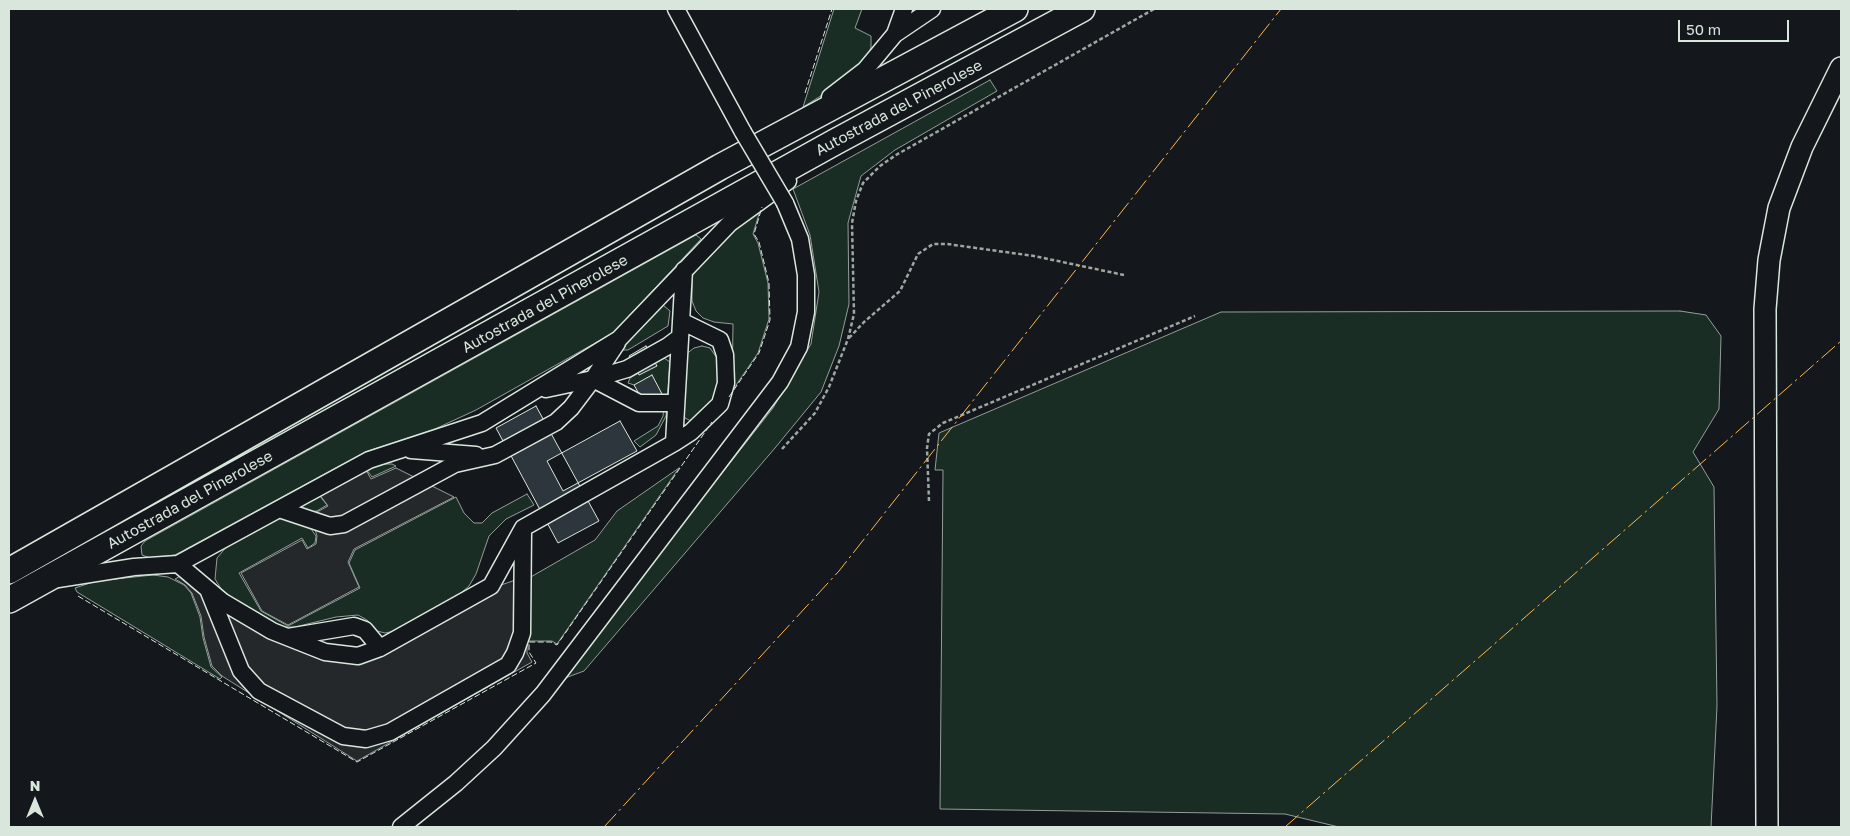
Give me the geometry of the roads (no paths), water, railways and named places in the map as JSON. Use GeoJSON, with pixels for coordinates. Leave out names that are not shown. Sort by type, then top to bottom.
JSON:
{"type":"FeatureCollection","features":[{"type":"Feature","properties":{"kind":"highway","name":"Autostrada del Pinerolese"},"geometry":{"type":"LineString","coordinates":[[9,571],[720,167],[1015,9]]}},
{"type":"Feature","properties":{"kind":"highway","name":"Autostrada del Pinerolese"},"geometry":{"type":"LineString","coordinates":[[9,600],[836,142],[1082,9]]}},
{"type":"Feature","properties":{"kind":"main road"},"geometry":{"type":"LineString","coordinates":[[1767,827],[1765,310],[1769,260],[1779,208],[1792,173],[1802,147],[1841,68]]}},
{"type":"Feature","properties":{"kind":"street"},"geometry":{"type":"LineString","coordinates":[[401,827],[456,783],[494,748],[542,694],[780,382],[798,347],[806,312],[806,276],[800,240],[785,204],[743,132],[676,9]]}},
{"type":"Feature","properties":{"kind":"street"},"geometry":{"type":"LineString","coordinates":[[895,34],[904,9]]}},
{"type":"Feature","properties":{"kind":"street"},"geometry":{"type":"LineString","coordinates":[[720,167],[837,93],[865,70],[895,34],[932,9]]}},
{"type":"Feature","properties":{"kind":"street"},"geometry":{"type":"LineString","coordinates":[[279,509],[330,526],[344,524],[455,464],[495,455],[556,422],[571,408],[619,340],[730,223],[785,183],[918,109],[1048,28]]}},
{"type":"Feature","properties":{"kind":"street"},"geometry":{"type":"LineString","coordinates":[[674,443],[684,270]]}},
{"type":"Feature","properties":{"kind":"street"},"geometry":{"type":"LineString","coordinates":[[534,391],[593,379],[627,369],[668,346],[680,329]]}},
{"type":"Feature","properties":{"kind":"street"},"geometry":{"type":"LineString","coordinates":[[178,564],[231,607],[272,631],[325,652],[358,656],[380,648],[491,586],[523,528],[674,443],[691,432],[720,404],[726,383],[726,355],[720,340],[680,329]]}},
{"type":"Feature","properties":{"kind":"street"},"geometry":{"type":"LineString","coordinates":[[44,581],[134,567],[178,564],[369,460],[482,423],[619,340]]}},
{"type":"Feature","properties":{"kind":"street"},"geometry":{"type":"LineString","coordinates":[[593,379],[639,403],[676,403]]}},
{"type":"Feature","properties":{"kind":"street"},"geometry":{"type":"LineString","coordinates":[[399,450],[495,455]]}},
{"type":"Feature","properties":{"kind":"street"},"geometry":{"type":"LineString","coordinates":[[209,590],[241,671],[259,691],[343,736],[366,739],[390,732],[508,665],[515,653],[522,632],[523,528]]}},
{"type":"Feature","properties":{"kind":"street"},"geometry":{"type":"LineString","coordinates":[[288,637],[354,626],[365,630],[380,648]]}}]}
